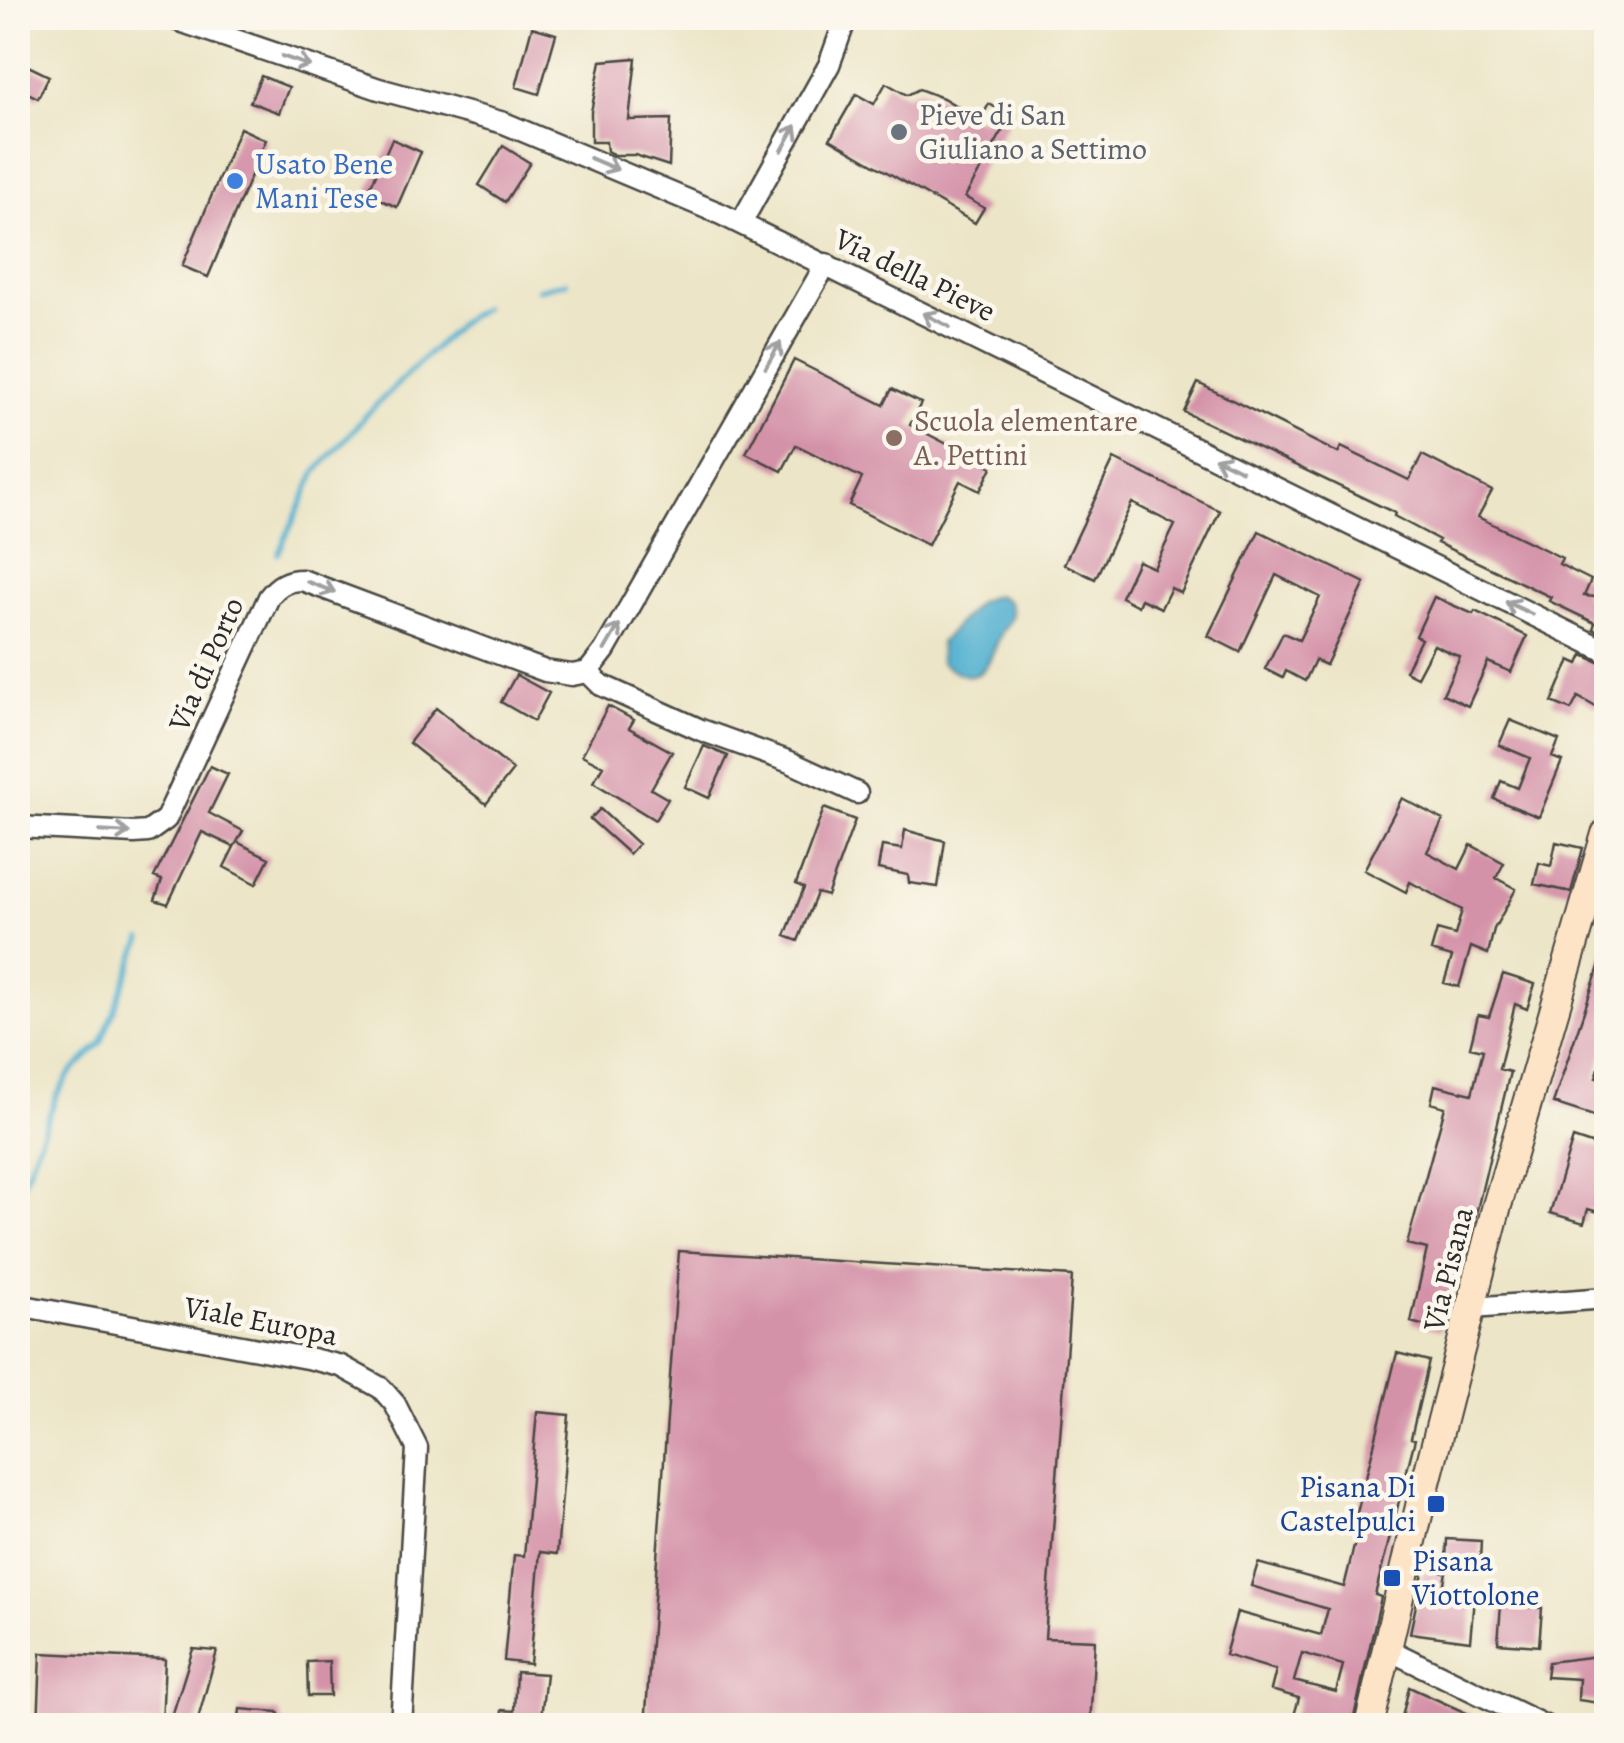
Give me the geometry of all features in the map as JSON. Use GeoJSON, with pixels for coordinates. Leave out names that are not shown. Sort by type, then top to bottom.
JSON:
{"type":"FeatureCollection","features":[{"type":"Feature","properties":{"kind":"main road","name":"Via Pisana"},"geometry":{"type":"LineString","coordinates":[[1369,1726],[1520,1120],[1606,834]]}},
{"type":"Feature","properties":{"kind":"street","name":"Via della Pieve"},"geometry":{"type":"LineString","coordinates":[[171,18],[378,89],[504,123],[742,223],[1606,651]]}},
{"type":"Feature","properties":{"kind":"street"},"geometry":{"type":"LineString","coordinates":[[742,223],[829,64],[846,18]]}},
{"type":"Feature","properties":{"kind":"street"},"geometry":{"type":"LineString","coordinates":[[588,672],[605,650],[826,264]]}},
{"type":"Feature","properties":{"kind":"street","name":"Via di Porto"},"geometry":{"type":"LineString","coordinates":[[18,827],[134,833],[148,832],[166,819],[269,597],[276,588],[294,580],[545,671],[572,675],[588,672],[602,685],[701,730],[790,762],[857,793]]}},
{"type":"Feature","properties":{"kind":"street"},"geometry":{"type":"LineString","coordinates":[[1472,1308],[1606,1298]]}},
{"type":"Feature","properties":{"kind":"street","name":"Viale Europa"},"geometry":{"type":"LineString","coordinates":[[18,1305],[312,1359],[341,1366],[381,1388],[410,1429],[418,1448],[401,1726]]}},
{"type":"Feature","properties":{"kind":"street"},"geometry":{"type":"LineString","coordinates":[[1386,1649],[1544,1726]]}},
{"type":"Feature","properties":{"kind":"water"},"geometry":{"type":"Polygon","coordinates":[[[995,595],[1008,602],[1011,617],[982,671],[966,675],[940,662],[940,643],[978,602],[995,595]]]}},
{"type":"Feature","properties":{"kind":"building"},"geometry":{"type":"Polygon","coordinates":[[[532,27],[556,34],[539,94],[516,87],[532,27]]]}},
{"type":"Feature","properties":{"kind":"building"},"geometry":{"type":"Polygon","coordinates":[[[636,58],[629,120],[671,119],[669,166],[635,155],[615,155],[607,151],[606,142],[591,142],[591,112],[601,61],[636,58]]]}},
{"type":"Feature","properties":{"kind":"building"},"geometry":{"type":"Polygon","coordinates":[[[22,63],[49,76],[38,98],[18,88],[22,63]]]}},
{"type":"Feature","properties":{"kind":"building"},"geometry":{"type":"Polygon","coordinates":[[[261,76],[289,87],[279,113],[250,102],[261,76]]]}},
{"type":"Feature","properties":{"kind":"building"},"geometry":{"type":"Polygon","coordinates":[[[886,83],[907,95],[919,89],[943,98],[980,120],[989,104],[1011,116],[965,197],[984,208],[975,223],[830,139],[856,94],[874,104],[886,83]]]}},
{"type":"Feature","properties":{"kind":"building"},"geometry":{"type":"Polygon","coordinates":[[[240,128],[266,140],[208,277],[182,266],[240,128]]]}},
{"type":"Feature","properties":{"kind":"building"},"geometry":{"type":"Polygon","coordinates":[[[392,139],[421,152],[397,207],[367,194],[392,139]]]}},
{"type":"Feature","properties":{"kind":"building"},"geometry":{"type":"Polygon","coordinates":[[[503,146],[530,163],[505,202],[479,185],[503,146]]]}},
{"type":"Feature","properties":{"kind":"building"},"geometry":{"type":"Polygon","coordinates":[[[794,360],[884,405],[892,389],[921,403],[910,425],[992,467],[980,491],[960,481],[928,545],[849,505],[862,478],[796,445],[782,471],[746,453],[794,360]]]}},
{"type":"Feature","properties":{"kind":"building"},"geometry":{"type":"Polygon","coordinates":[[[1198,383],[1338,453],[1341,447],[1409,480],[1422,455],[1492,491],[1478,517],[1562,558],[1559,564],[1591,580],[1584,596],[1606,598],[1606,636],[1593,629],[1595,623],[1549,601],[1551,597],[1437,543],[1439,540],[1394,516],[1395,513],[1184,412],[1198,383]]]}},
{"type":"Feature","properties":{"kind":"building"},"geometry":{"type":"Polygon","coordinates":[[[1114,459],[1220,511],[1181,593],[1171,588],[1161,608],[1141,599],[1138,606],[1121,597],[1138,561],[1154,568],[1175,525],[1132,503],[1095,579],[1064,564],[1114,459]]]}},
{"type":"Feature","properties":{"kind":"building"},"geometry":{"type":"Polygon","coordinates":[[[1259,531],[1365,583],[1326,665],[1315,660],[1305,681],[1286,671],[1283,678],[1265,669],[1283,633],[1299,640],[1320,597],[1276,575],[1240,652],[1208,636],[1259,531]]]}},
{"type":"Feature","properties":{"kind":"building"},"geometry":{"type":"Polygon","coordinates":[[[1434,597],[1527,636],[1511,672],[1488,662],[1468,706],[1443,694],[1460,657],[1434,645],[1417,677],[1405,671],[1421,639],[1416,636],[1434,597]]]}},
{"type":"Feature","properties":{"kind":"building"},"geometry":{"type":"Polygon","coordinates":[[[1583,655],[1606,665],[1603,711],[1578,697],[1571,710],[1552,702],[1570,660],[1579,664],[1583,655]]]}},
{"type":"Feature","properties":{"kind":"building"},"geometry":{"type":"Polygon","coordinates":[[[516,675],[549,693],[534,721],[501,702],[516,675]]]}},
{"type":"Feature","properties":{"kind":"building"},"geometry":{"type":"Polygon","coordinates":[[[608,706],[634,720],[629,728],[672,752],[651,789],[668,799],[655,820],[593,782],[603,766],[582,755],[608,706]]]}},
{"type":"Feature","properties":{"kind":"building"},"geometry":{"type":"Polygon","coordinates":[[[436,708],[513,770],[486,804],[409,743],[436,708]]]}},
{"type":"Feature","properties":{"kind":"building"},"geometry":{"type":"Polygon","coordinates":[[[1510,720],[1559,740],[1552,757],[1562,761],[1539,817],[1494,799],[1501,781],[1518,788],[1530,758],[1499,745],[1510,720]]]}},
{"type":"Feature","properties":{"kind":"building"},"geometry":{"type":"Polygon","coordinates":[[[704,746],[728,756],[709,798],[685,787],[704,746]]]}},
{"type":"Feature","properties":{"kind":"building"},"geometry":{"type":"Polygon","coordinates":[[[210,766],[228,774],[209,813],[243,831],[237,842],[269,858],[256,884],[224,867],[234,847],[202,832],[168,904],[155,900],[162,880],[154,877],[210,766]]]}},
{"type":"Feature","properties":{"kind":"building"},"geometry":{"type":"Polygon","coordinates":[[[1402,798],[1443,820],[1427,852],[1459,869],[1471,845],[1504,863],[1496,878],[1516,889],[1494,929],[1488,954],[1471,947],[1459,987],[1444,983],[1452,957],[1431,951],[1437,930],[1455,935],[1462,910],[1410,882],[1406,892],[1364,870],[1402,798]]]}},
{"type":"Feature","properties":{"kind":"building"},"geometry":{"type":"Polygon","coordinates":[[[824,808],[855,820],[827,896],[817,893],[798,941],[785,936],[804,888],[796,884],[824,808]]]}},
{"type":"Feature","properties":{"kind":"building"},"geometry":{"type":"Polygon","coordinates":[[[600,809],[638,844],[629,854],[590,819],[600,809]]]}},
{"type":"Feature","properties":{"kind":"building"},"geometry":{"type":"Polygon","coordinates":[[[905,830],[945,841],[938,887],[909,883],[908,875],[878,869],[882,846],[902,849],[905,830]]]}},
{"type":"Feature","properties":{"kind":"building"},"geometry":{"type":"Polygon","coordinates":[[[1556,842],[1583,848],[1571,892],[1534,884],[1539,863],[1551,866],[1556,842]]]}},
{"type":"Feature","properties":{"kind":"building"},"geometry":{"type":"Polygon","coordinates":[[[1604,952],[1606,1045],[1596,1078],[1606,1081],[1606,1120],[1553,1103],[1604,952]]]}},
{"type":"Feature","properties":{"kind":"building"},"geometry":{"type":"Polygon","coordinates":[[[1503,974],[1535,984],[1527,1009],[1515,1004],[1499,1069],[1510,1072],[1471,1235],[1467,1234],[1440,1330],[1411,1322],[1427,1249],[1407,1244],[1445,1107],[1431,1103],[1435,1085],[1472,1094],[1483,1050],[1470,1047],[1478,1015],[1489,1017],[1503,974]]]}},
{"type":"Feature","properties":{"kind":"building"},"geometry":{"type":"Polygon","coordinates":[[[1573,1138],[1606,1149],[1606,1214],[1588,1209],[1584,1223],[1550,1213],[1573,1138]]]}},
{"type":"Feature","properties":{"kind":"building"},"geometry":{"type":"Polygon","coordinates":[[[679,1251],[1072,1276],[1045,1638],[1095,1640],[1090,1726],[645,1726],[679,1251]]]}},
{"type":"Feature","properties":{"kind":"building"},"geometry":{"type":"Polygon","coordinates":[[[1397,1353],[1429,1361],[1411,1438],[1415,1439],[1375,1595],[1381,1597],[1352,1726],[1291,1726],[1299,1698],[1271,1690],[1276,1670],[1225,1655],[1237,1612],[1321,1635],[1328,1609],[1251,1586],[1258,1563],[1344,1587],[1360,1522],[1355,1521],[1397,1353]],[[1302,1653],[1294,1681],[1336,1692],[1343,1665],[1302,1653]]]}},
{"type":"Feature","properties":{"kind":"building"},"geometry":{"type":"Polygon","coordinates":[[[537,1412],[569,1415],[557,1554],[540,1552],[530,1664],[504,1661],[514,1555],[524,1556],[537,1412]]]}},
{"type":"Feature","properties":{"kind":"building"},"geometry":{"type":"Polygon","coordinates":[[[1447,1539],[1481,1541],[1480,1561],[1446,1559],[1447,1539]]]}},
{"type":"Feature","properties":{"kind":"building"},"geometry":{"type":"Polygon","coordinates":[[[1424,1568],[1446,1572],[1442,1594],[1474,1598],[1470,1641],[1410,1633],[1424,1568]]]}},
{"type":"Feature","properties":{"kind":"building"},"geometry":{"type":"Polygon","coordinates":[[[1501,1605],[1542,1608],[1539,1646],[1498,1643],[1501,1605]]]}},
{"type":"Feature","properties":{"kind":"building"},"geometry":{"type":"Polygon","coordinates":[[[193,1649],[217,1651],[196,1726],[169,1726],[193,1649]]]}},
{"type":"Feature","properties":{"kind":"building"},"geometry":{"type":"Polygon","coordinates":[[[41,1653],[165,1659],[162,1725],[100,1722],[99,1726],[38,1726],[41,1653]]]}},
{"type":"Feature","properties":{"kind":"building"},"geometry":{"type":"Polygon","coordinates":[[[1606,1655],[1606,1704],[1578,1700],[1579,1679],[1546,1677],[1548,1662],[1606,1655]]]}},
{"type":"Feature","properties":{"kind":"building"},"geometry":{"type":"Polygon","coordinates":[[[329,1661],[330,1696],[308,1696],[307,1662],[329,1661]]]}},
{"type":"Feature","properties":{"kind":"building"},"geometry":{"type":"Polygon","coordinates":[[[516,1672],[546,1674],[540,1726],[501,1726],[502,1710],[514,1711],[516,1672]]]}},
{"type":"Feature","properties":{"kind":"building"},"geometry":{"type":"Polygon","coordinates":[[[1409,1687],[1495,1726],[1400,1726],[1409,1687]]]}},
{"type":"Feature","properties":{"kind":"building"},"geometry":{"type":"Polygon","coordinates":[[[240,1709],[278,1712],[284,1726],[238,1726],[240,1709]]]}},
{"type":"Feature","properties":{"kind":"waterway"},"geometry":{"type":"LineString","coordinates":[[538,289],[567,282]]}},
{"type":"Feature","properties":{"kind":"waterway"},"geometry":{"type":"LineString","coordinates":[[278,554],[316,472],[370,411],[462,321],[483,308]]}},
{"type":"Feature","properties":{"kind":"waterway"},"geometry":{"type":"LineString","coordinates":[[18,1196],[56,1097],[69,1075],[101,1043],[142,939]]}},
{"type":"Feature","properties":{"kind":"place","name":"Pieve di San Giuliano a Settimo"},"geometry":{"type":"Point","coordinates":[899,132]}},
{"type":"Feature","properties":{"kind":"place","name":"Usato Bene Mani Tese"},"geometry":{"type":"Point","coordinates":[235,181]}},
{"type":"Feature","properties":{"kind":"place","name":"Scuola elementare A. Pettini"},"geometry":{"type":"Point","coordinates":[894,438]}},
{"type":"Feature","properties":{"kind":"place","name":"Pisana Di Castelpulci"},"geometry":{"type":"Point","coordinates":[1436,1504]}},
{"type":"Feature","properties":{"kind":"place","name":"Pisana Viottolone"},"geometry":{"type":"Point","coordinates":[1392,1578]}}]}
